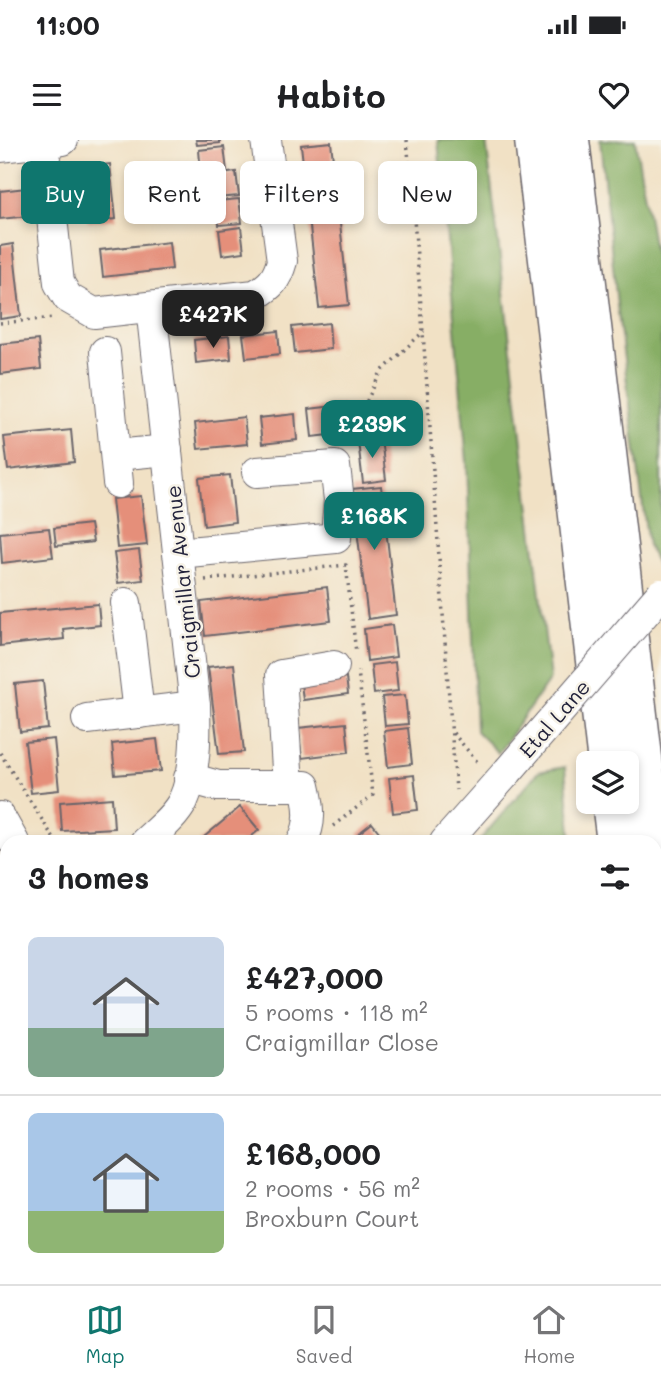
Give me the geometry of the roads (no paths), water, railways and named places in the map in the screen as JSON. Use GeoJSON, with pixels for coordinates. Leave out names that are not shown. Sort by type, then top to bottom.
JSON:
{"type":"FeatureCollection","features":[{"type":"Feature","properties":{"kind":"highway"},"geometry":{"type":"LineString","coordinates":[[534,140],[614,751]]}},
{"type":"Feature","properties":{"kind":"highway"},"geometry":{"type":"LineString","coordinates":[[570,140],[614,751]]}},
{"type":"Feature","properties":{"kind":"highway"},"geometry":{"type":"LineString","coordinates":[[639,792],[661,822]]}},
{"type":"Feature","properties":{"kind":"highway"},"geometry":{"type":"LineString","coordinates":[[639,811],[650,835]]}},
{"type":"Feature","properties":{"kind":"highway"},"geometry":{"type":"LineString","coordinates":[[605,814],[605,835]]}},
{"type":"Feature","properties":{"kind":"highway"},"geometry":{"type":"LineString","coordinates":[[612,814],[615,835]]}},
{"type":"Feature","properties":{"kind":"street"},"geometry":{"type":"LineString","coordinates":[[0,147],[54,141],[59,284],[68,298],[94,313],[254,295],[269,287],[278,275],[282,261],[266,140]]}},
{"type":"Feature","properties":{"kind":"street","name":"Craigmillar Avenue"},"geometry":{"type":"LineString","coordinates":[[151,307],[195,706],[195,745],[183,801],[153,835]]}},
{"type":"Feature","properties":{"kind":"street"},"geometry":{"type":"LineString","coordinates":[[105,352],[117,470],[167,450]]}},
{"type":"Feature","properties":{"kind":"street"},"geometry":{"type":"LineString","coordinates":[[178,552],[336,538],[339,500],[335,466],[257,472]]}},
{"type":"Feature","properties":{"kind":"street","name":"Etal Lane"},"geometry":{"type":"LineString","coordinates":[[450,835],[497,772],[661,593]]}},
{"type":"Feature","properties":{"kind":"street"},"geometry":{"type":"LineString","coordinates":[[126,603],[139,713]]}},
{"type":"Feature","properties":{"kind":"street"},"geometry":{"type":"LineString","coordinates":[[304,835],[310,816],[296,785],[281,675],[334,666]]}},
{"type":"Feature","properties":{"kind":"street"},"geometry":{"type":"LineString","coordinates":[[87,719],[195,706]]}},
{"type":"Feature","properties":{"kind":"street"},"geometry":{"type":"LineString","coordinates":[[189,778],[218,786],[296,785]]}},
{"type":"Feature","properties":{"kind":"street"},"geometry":{"type":"LineString","coordinates":[[0,817],[10,835]]}}]}
